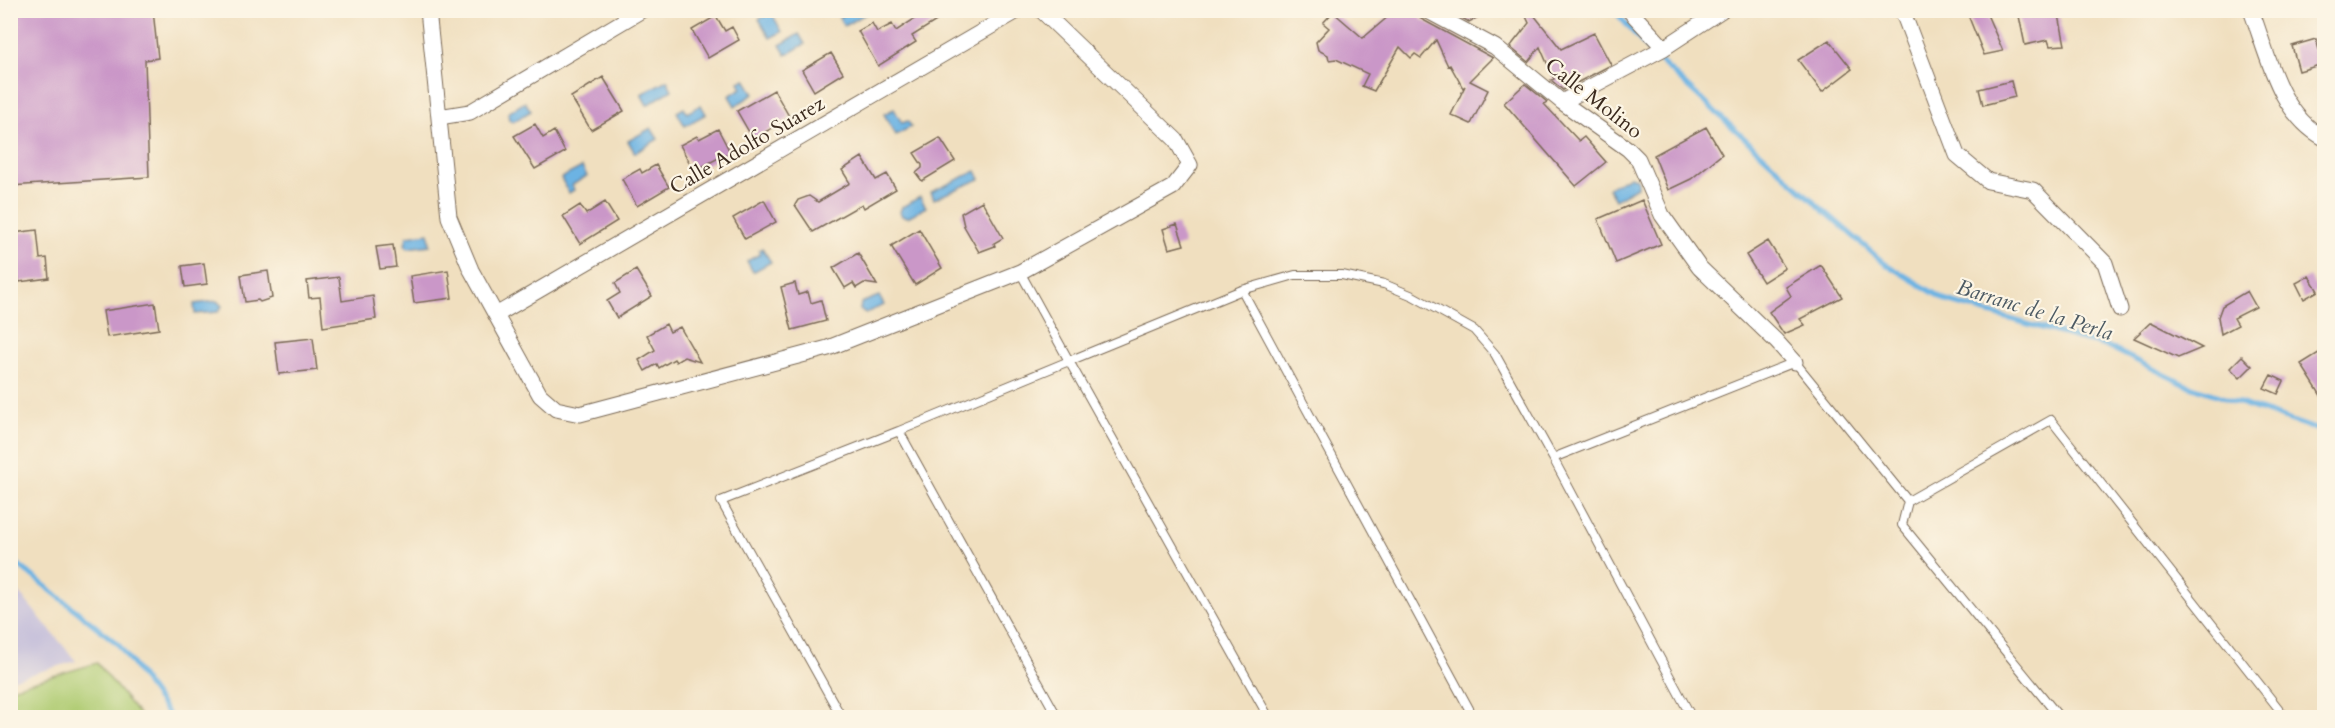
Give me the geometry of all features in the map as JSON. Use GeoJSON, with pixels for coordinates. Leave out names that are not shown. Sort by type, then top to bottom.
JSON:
{"type":"FeatureCollection","features":[{"type":"Feature","properties":{"kind":"street"},"geometry":{"type":"LineString","coordinates":[[428,10],[449,217],[471,270],[540,394],[556,410],[580,414],[828,348],[1020,272],[1173,187],[1190,165],[1176,140],[1041,10]]}},
{"type":"Feature","properties":{"kind":"street"},"geometry":{"type":"LineString","coordinates":[[439,117],[470,112],[642,10]]}},
{"type":"Feature","properties":{"kind":"street","name":"Calle Adolfo Suarez"},"geometry":{"type":"LineString","coordinates":[[496,315],[1019,10]]}},
{"type":"Feature","properties":{"kind":"street","name":"Calle Molino"},"geometry":{"type":"LineString","coordinates":[[1426,10],[1495,47],[1562,102],[1628,149],[1638,159],[1662,215],[1699,267],[1795,362]]}},
{"type":"Feature","properties":{"kind":"street"},"geometry":{"type":"LineString","coordinates":[[1629,10],[1664,48]]}},
{"type":"Feature","properties":{"kind":"street"},"geometry":{"type":"LineString","coordinates":[[1562,102],[1664,48],[1722,10]]}},
{"type":"Feature","properties":{"kind":"street"},"geometry":{"type":"LineString","coordinates":[[1902,10],[1957,155],[1988,181],[2033,190],[2105,263],[2120,309]]}},
{"type":"Feature","properties":{"kind":"street"},"geometry":{"type":"LineString","coordinates":[[2251,10],[2280,90],[2289,105],[2308,127],[2325,138]]}},
{"type":"Feature","properties":{"kind":"lane"},"geometry":{"type":"LineString","coordinates":[[1020,272],[1269,717]]}},
{"type":"Feature","properties":{"kind":"lane"},"geometry":{"type":"LineString","coordinates":[[842,717],[721,501],[899,431],[1242,290],[1295,275],[1342,275],[1384,284],[1443,311],[1474,330],[1495,354],[1692,717]]}},
{"type":"Feature","properties":{"kind":"lane"},"geometry":{"type":"LineString","coordinates":[[1242,290],[1474,717]]}},
{"type":"Feature","properties":{"kind":"lane"},"geometry":{"type":"LineString","coordinates":[[1553,458],[1795,362],[1908,501]]}},
{"type":"Feature","properties":{"kind":"lane"},"geometry":{"type":"LineString","coordinates":[[2060,717],[1902,525],[1908,501],[2052,420],[2283,715],[2273,717]]}},
{"type":"Feature","properties":{"kind":"lane"},"geometry":{"type":"LineString","coordinates":[[899,431],[1058,717]]}},
{"type":"Feature","properties":{"kind":"shaded area"},"geometry":{"type":"Polygon","coordinates":[[[11,583],[76,661],[11,680],[11,583]]]}},
{"type":"Feature","properties":{"kind":"green space"},"geometry":{"type":"Polygon","coordinates":[[[97,663],[141,717],[11,717],[11,688],[97,663]]]}},
{"type":"Feature","properties":{"kind":"water"},"geometry":{"type":"Polygon","coordinates":[[[850,10],[869,12],[844,26],[839,17],[850,10]]]}},
{"type":"Feature","properties":{"kind":"water"},"geometry":{"type":"Polygon","coordinates":[[[771,12],[782,32],[770,38],[759,19],[771,12]]]}},
{"type":"Feature","properties":{"kind":"water"},"geometry":{"type":"Polygon","coordinates":[[[799,34],[805,44],[786,55],[780,45],[799,34]]]}},
{"type":"Feature","properties":{"kind":"water"},"geometry":{"type":"Polygon","coordinates":[[[745,79],[754,94],[735,106],[729,96],[742,88],[739,82],[745,79]]]}},
{"type":"Feature","properties":{"kind":"water"},"geometry":{"type":"Polygon","coordinates":[[[667,80],[672,90],[647,105],[641,94],[667,80]]]}},
{"type":"Feature","properties":{"kind":"water"},"geometry":{"type":"Polygon","coordinates":[[[525,102],[531,111],[513,122],[509,120],[508,113],[525,102]]]}},
{"type":"Feature","properties":{"kind":"water"},"geometry":{"type":"Polygon","coordinates":[[[701,105],[706,114],[685,126],[677,112],[684,108],[687,113],[701,105]]]}},
{"type":"Feature","properties":{"kind":"water"},"geometry":{"type":"Polygon","coordinates":[[[894,109],[902,123],[908,121],[911,127],[896,135],[884,114],[894,109]]]}},
{"type":"Feature","properties":{"kind":"water"},"geometry":{"type":"Polygon","coordinates":[[[651,128],[658,139],[635,153],[628,141],[651,128]]]}},
{"type":"Feature","properties":{"kind":"water"},"geometry":{"type":"Polygon","coordinates":[[[582,167],[587,176],[572,185],[574,190],[569,193],[561,178],[582,167]]]}},
{"type":"Feature","properties":{"kind":"water"},"geometry":{"type":"Polygon","coordinates":[[[976,171],[980,179],[934,199],[931,192],[976,171]]]}},
{"type":"Feature","properties":{"kind":"water"},"geometry":{"type":"Polygon","coordinates":[[[1630,176],[1637,179],[1637,187],[1615,200],[1608,188],[1630,176]]]}},
{"type":"Feature","properties":{"kind":"water"},"geometry":{"type":"Polygon","coordinates":[[[920,197],[926,207],[908,217],[902,216],[900,212],[902,207],[920,197]]]}},
{"type":"Feature","properties":{"kind":"water"},"geometry":{"type":"Polygon","coordinates":[[[429,233],[430,245],[408,248],[405,245],[407,236],[429,233]]]}},
{"type":"Feature","properties":{"kind":"water"},"geometry":{"type":"Polygon","coordinates":[[[762,248],[771,262],[753,272],[747,261],[760,254],[759,250],[762,248]]]}},
{"type":"Feature","properties":{"kind":"water"},"geometry":{"type":"Polygon","coordinates":[[[879,296],[884,305],[866,313],[860,310],[861,303],[879,296]]]}},
{"type":"Feature","properties":{"kind":"water"},"geometry":{"type":"Polygon","coordinates":[[[217,301],[222,306],[218,312],[195,314],[194,304],[217,301]]]}},
{"type":"Feature","properties":{"kind":"building"},"geometry":{"type":"Polygon","coordinates":[[[18,10],[153,10],[158,58],[145,60],[149,177],[10,186],[10,60],[18,10]]]}},
{"type":"Feature","properties":{"kind":"building"},"geometry":{"type":"Polygon","coordinates":[[[928,10],[954,10],[912,36],[916,42],[878,66],[858,31],[872,23],[877,32],[892,24],[896,31],[928,10]]]}},
{"type":"Feature","properties":{"kind":"building"},"geometry":{"type":"Polygon","coordinates":[[[1396,10],[1416,10],[1421,19],[1493,58],[1470,81],[1488,90],[1471,124],[1451,115],[1465,86],[1463,88],[1450,65],[1448,66],[1436,40],[1421,58],[1415,54],[1411,58],[1400,47],[1374,91],[1362,86],[1368,74],[1336,59],[1329,60],[1328,55],[1318,50],[1316,42],[1329,28],[1323,23],[1333,12],[1363,38],[1396,10]]]}},
{"type":"Feature","properties":{"kind":"building"},"geometry":{"type":"Polygon","coordinates":[[[1448,10],[1492,10],[1469,22],[1448,10]]]}},
{"type":"Feature","properties":{"kind":"building"},"geometry":{"type":"Polygon","coordinates":[[[1523,10],[1530,10],[1561,49],[1594,33],[1611,65],[1563,90],[1551,80],[1554,79],[1540,47],[1528,62],[1510,47],[1529,23],[1523,10]]]}},
{"type":"Feature","properties":{"kind":"building"},"geometry":{"type":"Polygon","coordinates":[[[1966,10],[1985,10],[2003,51],[1984,55],[1966,10]]]}},
{"type":"Feature","properties":{"kind":"building"},"geometry":{"type":"Polygon","coordinates":[[[2043,10],[2058,10],[2065,45],[2050,46],[2048,40],[2025,45],[2019,16],[2043,10]]]}},
{"type":"Feature","properties":{"kind":"building"},"geometry":{"type":"Polygon","coordinates":[[[716,16],[725,31],[732,27],[739,40],[708,58],[692,30],[716,16]]]}},
{"type":"Feature","properties":{"kind":"building"},"geometry":{"type":"Polygon","coordinates":[[[2316,39],[2323,64],[2299,71],[2292,46],[2316,39]]]}},
{"type":"Feature","properties":{"kind":"building"},"geometry":{"type":"Polygon","coordinates":[[[1829,40],[1852,69],[1822,92],[1798,60],[1829,40]]]}},
{"type":"Feature","properties":{"kind":"building"},"geometry":{"type":"Polygon","coordinates":[[[831,53],[843,73],[814,91],[802,70],[831,53]]]}},
{"type":"Feature","properties":{"kind":"building"},"geometry":{"type":"Polygon","coordinates":[[[603,77],[624,111],[591,130],[571,97],[603,77]]]}},
{"type":"Feature","properties":{"kind":"building"},"geometry":{"type":"Polygon","coordinates":[[[2011,81],[2015,97],[1983,105],[1979,89],[2011,81]]]}},
{"type":"Feature","properties":{"kind":"building"},"geometry":{"type":"Polygon","coordinates":[[[1525,84],[1547,102],[1544,104],[1579,141],[1584,137],[1606,162],[1576,186],[1504,103],[1525,84]]]}},
{"type":"Feature","properties":{"kind":"building"},"geometry":{"type":"Polygon","coordinates":[[[774,90],[790,118],[753,139],[737,111],[774,90]]]}},
{"type":"Feature","properties":{"kind":"building"},"geometry":{"type":"Polygon","coordinates":[[[535,124],[543,138],[554,131],[565,152],[535,169],[514,136],[535,124]]]}},
{"type":"Feature","properties":{"kind":"building"},"geometry":{"type":"Polygon","coordinates":[[[1706,127],[1722,154],[1691,179],[1668,190],[1654,155],[1706,127]]]}},
{"type":"Feature","properties":{"kind":"building"},"geometry":{"type":"Polygon","coordinates":[[[718,129],[730,152],[694,171],[680,145],[697,136],[699,139],[718,129]]]}},
{"type":"Feature","properties":{"kind":"building"},"geometry":{"type":"Polygon","coordinates":[[[940,138],[955,161],[922,181],[916,173],[922,165],[914,153],[940,138]]]}},
{"type":"Feature","properties":{"kind":"building"},"geometry":{"type":"Polygon","coordinates":[[[862,157],[876,180],[887,174],[896,189],[864,208],[862,204],[813,232],[795,205],[798,200],[809,196],[818,202],[850,183],[842,170],[862,157]]]}},
{"type":"Feature","properties":{"kind":"building"},"geometry":{"type":"Polygon","coordinates":[[[656,165],[669,187],[637,206],[622,179],[640,169],[642,173],[656,165]]]}},
{"type":"Feature","properties":{"kind":"building"},"geometry":{"type":"Polygon","coordinates":[[[764,200],[776,222],[745,239],[733,218],[764,200]]]}},
{"type":"Feature","properties":{"kind":"building"},"geometry":{"type":"Polygon","coordinates":[[[1642,200],[1661,244],[1616,263],[1598,219],[1642,200]]]}},
{"type":"Feature","properties":{"kind":"building"},"geometry":{"type":"Polygon","coordinates":[[[982,201],[1003,238],[994,243],[995,246],[979,252],[964,226],[961,213],[982,201]]]}},
{"type":"Feature","properties":{"kind":"building"},"geometry":{"type":"Polygon","coordinates":[[[605,202],[617,221],[580,244],[563,216],[580,205],[586,214],[605,202]]]}},
{"type":"Feature","properties":{"kind":"building"},"geometry":{"type":"Polygon","coordinates":[[[1177,224],[1184,245],[1169,249],[1163,229],[1177,224]]]}},
{"type":"Feature","properties":{"kind":"building"},"geometry":{"type":"Polygon","coordinates":[[[919,229],[942,268],[915,285],[891,246],[919,229]]]}},
{"type":"Feature","properties":{"kind":"building"},"geometry":{"type":"Polygon","coordinates":[[[37,230],[40,259],[47,258],[49,278],[19,282],[13,233],[37,230]]]}},
{"type":"Feature","properties":{"kind":"building"},"geometry":{"type":"Polygon","coordinates":[[[1768,241],[1785,268],[1763,282],[1746,255],[1768,241]]]}},
{"type":"Feature","properties":{"kind":"building"},"geometry":{"type":"Polygon","coordinates":[[[393,245],[396,267],[380,269],[376,247],[393,245]]]}},
{"type":"Feature","properties":{"kind":"building"},"geometry":{"type":"Polygon","coordinates":[[[858,253],[877,285],[864,283],[856,288],[853,283],[845,288],[833,268],[858,253]]]}},
{"type":"Feature","properties":{"kind":"building"},"geometry":{"type":"Polygon","coordinates":[[[204,263],[207,284],[185,287],[182,266],[204,263]]]}},
{"type":"Feature","properties":{"kind":"building"},"geometry":{"type":"Polygon","coordinates":[[[1821,265],[1842,297],[1800,319],[1805,325],[1784,334],[1769,312],[1791,296],[1786,287],[1821,265]]]}},
{"type":"Feature","properties":{"kind":"building"},"geometry":{"type":"Polygon","coordinates":[[[448,270],[452,298],[414,303],[410,276],[448,270]]]}},
{"type":"Feature","properties":{"kind":"building"},"geometry":{"type":"Polygon","coordinates":[[[636,270],[652,296],[617,318],[607,301],[620,293],[615,283],[636,270]]]}},
{"type":"Feature","properties":{"kind":"building"},"geometry":{"type":"Polygon","coordinates":[[[268,271],[272,298],[260,302],[258,300],[245,302],[241,275],[268,271]]]}},
{"type":"Feature","properties":{"kind":"building"},"geometry":{"type":"Polygon","coordinates":[[[2309,276],[2318,291],[2304,299],[2296,283],[2309,276]]]}},
{"type":"Feature","properties":{"kind":"building"},"geometry":{"type":"Polygon","coordinates":[[[339,277],[342,301],[373,296],[376,319],[323,327],[320,297],[309,298],[307,281],[339,277]]]}},
{"type":"Feature","properties":{"kind":"building"},"geometry":{"type":"Polygon","coordinates":[[[795,283],[798,295],[808,292],[811,303],[821,300],[826,321],[792,330],[781,287],[795,283]]]}},
{"type":"Feature","properties":{"kind":"building"},"geometry":{"type":"Polygon","coordinates":[[[2247,291],[2256,307],[2234,318],[2238,325],[2221,334],[2218,317],[2222,306],[2247,291]]]}},
{"type":"Feature","properties":{"kind":"building"},"geometry":{"type":"Polygon","coordinates":[[[155,303],[159,329],[107,337],[103,311],[155,303]]]}},
{"type":"Feature","properties":{"kind":"building"},"geometry":{"type":"Polygon","coordinates":[[[2151,322],[2202,348],[2178,358],[2134,338],[2151,322]]]}},
{"type":"Feature","properties":{"kind":"building"},"geometry":{"type":"Polygon","coordinates":[[[666,324],[670,332],[680,327],[700,362],[684,357],[676,362],[674,359],[659,368],[657,364],[645,371],[639,360],[655,350],[647,335],[666,324]]]}},
{"type":"Feature","properties":{"kind":"building"},"geometry":{"type":"Polygon","coordinates":[[[313,338],[317,370],[279,374],[275,342],[313,338]]]}},
{"type":"Feature","properties":{"kind":"building"},"geometry":{"type":"Polygon","coordinates":[[[2325,349],[2325,402],[2301,364],[2325,349]]]}},
{"type":"Feature","properties":{"kind":"building"},"geometry":{"type":"Polygon","coordinates":[[[2242,356],[2252,366],[2240,378],[2230,368],[2242,356]]]}},
{"type":"Feature","properties":{"kind":"building"},"geometry":{"type":"Polygon","coordinates":[[[2271,375],[2284,381],[2278,394],[2264,388],[2271,375]]]}},
{"type":"Feature","properties":{"kind":"waterway","name":"Barranc de la Perla"},"geometry":{"type":"LineString","coordinates":[[1614,10],[1652,54],[1822,209],[1884,263],[1947,301],[2109,347],[2184,384],[2324,432]]}},
{"type":"Feature","properties":{"kind":"waterway"},"geometry":{"type":"LineString","coordinates":[[10,558],[118,644],[171,718]]}}]}
